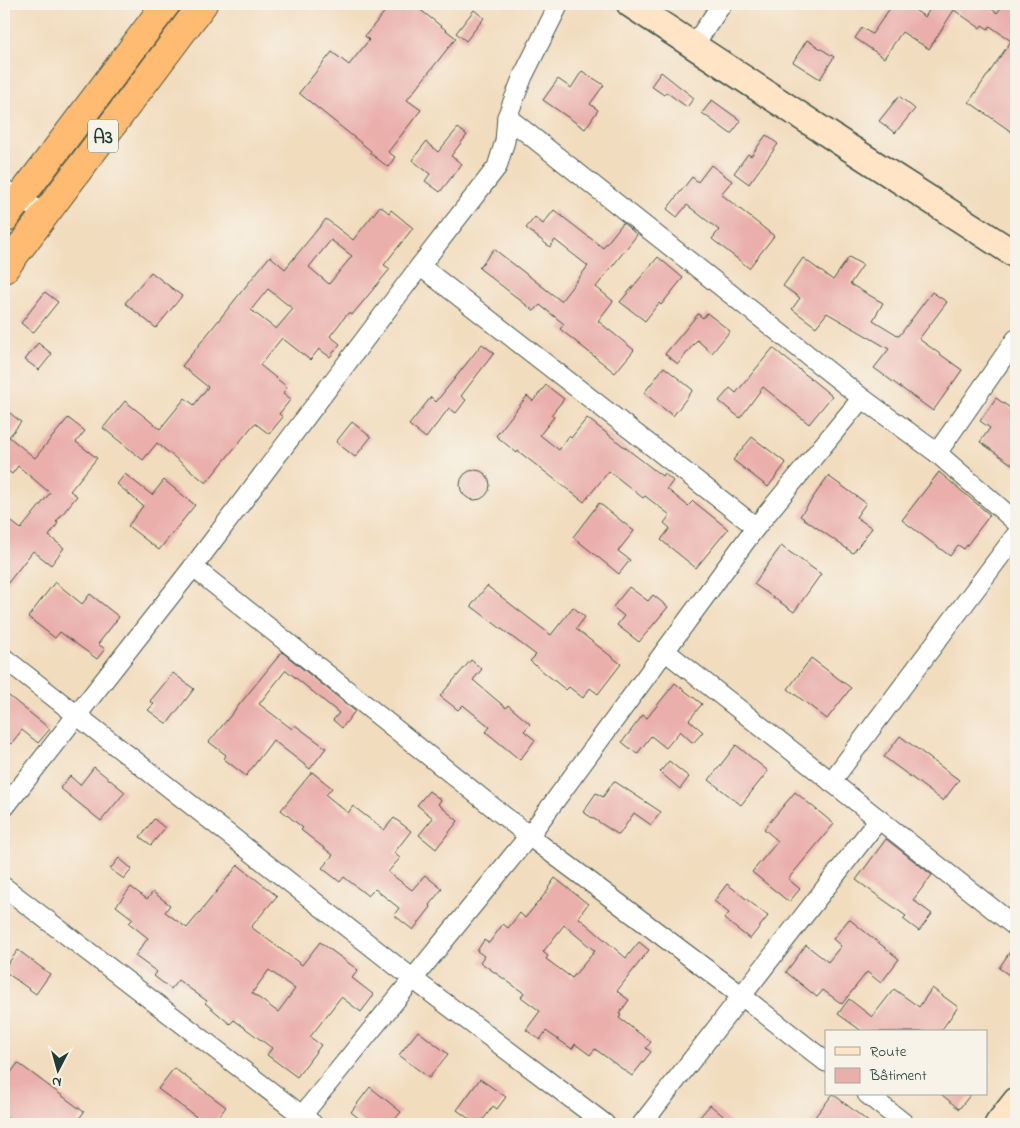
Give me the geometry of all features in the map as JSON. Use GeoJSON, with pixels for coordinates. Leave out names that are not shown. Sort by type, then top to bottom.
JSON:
{"type":"FeatureCollection","features":[{"type":"Feature","properties":{"kind":"highway","name":"A3"},"geometry":{"type":"LineString","coordinates":[[9,202],[166,4]]}},
{"type":"Feature","properties":{"kind":"highway","name":"A3"},"geometry":{"type":"LineString","coordinates":[[4,269],[203,4]]}},
{"type":"Feature","properties":{"kind":"street"},"geometry":{"type":"LineString","coordinates":[[4,808],[193,567],[497,167],[505,141],[507,117],[523,76],[559,4]]}},
{"type":"Feature","properties":{"kind":"street"},"geometry":{"type":"LineString","coordinates":[[630,4],[1016,255]]}},
{"type":"Feature","properties":{"kind":"street"},"geometry":{"type":"LineString","coordinates":[[694,45],[722,4]]}},
{"type":"Feature","properties":{"kind":"street"},"geometry":{"type":"LineString","coordinates":[[507,117],[862,398],[937,453],[1016,522]]}},
{"type":"Feature","properties":{"kind":"street"},"geometry":{"type":"LineString","coordinates":[[9,202],[45,214]]}},
{"type":"Feature","properties":{"kind":"street"},"geometry":{"type":"LineString","coordinates":[[420,266],[756,528]]}},
{"type":"Feature","properties":{"kind":"street"},"geometry":{"type":"LineString","coordinates":[[937,453],[1016,339]]}},
{"type":"Feature","properties":{"kind":"street"},"geometry":{"type":"LineString","coordinates":[[4,887],[304,1121],[413,979],[529,836],[756,528],[862,398]]}},
{"type":"Feature","properties":{"kind":"street"},"geometry":{"type":"LineString","coordinates":[[831,782],[1016,535]]}},
{"type":"Feature","properties":{"kind":"street"},"geometry":{"type":"LineString","coordinates":[[193,567],[529,836],[742,996],[825,1061]]}},
{"type":"Feature","properties":{"kind":"street"},"geometry":{"type":"LineString","coordinates":[[665,650],[1016,926]]}},
{"type":"Feature","properties":{"kind":"street"},"geometry":{"type":"LineString","coordinates":[[4,658],[413,979],[605,1124]]}},
{"type":"Feature","properties":{"kind":"street"},"geometry":{"type":"LineString","coordinates":[[642,1124],[879,819]]}},
{"type":"Feature","properties":{"kind":"street"},"geometry":{"type":"LineString","coordinates":[[870,1096],[905,1124]]}},
{"type":"Feature","properties":{"kind":"street"},"geometry":{"type":"LineString","coordinates":[[998,1124],[1016,1101]]}},
{"type":"Feature","properties":{"kind":"building"},"geometry":{"type":"Polygon","coordinates":[[[391,4],[413,4],[456,38],[407,100],[421,110],[388,152],[395,157],[388,167],[299,93],[332,52],[349,65],[369,40],[365,36],[391,4]]]}},
{"type":"Feature","properties":{"kind":"building"},"geometry":{"type":"Polygon","coordinates":[[[893,4],[906,4],[925,17],[933,4],[985,4],[997,13],[1004,4],[1008,4],[1016,9],[1016,135],[969,102],[1011,41],[990,26],[988,29],[982,25],[980,28],[954,10],[929,49],[902,32],[884,58],[855,38],[862,28],[872,34],[893,4]]]}},
{"type":"Feature","properties":{"kind":"building"},"geometry":{"type":"Polygon","coordinates":[[[474,10],[484,18],[466,41],[456,33],[474,10]]]}},
{"type":"Feature","properties":{"kind":"building"},"geometry":{"type":"Polygon","coordinates":[[[807,40],[834,57],[820,79],[793,62],[807,40]]]}},
{"type":"Feature","properties":{"kind":"building"},"geometry":{"type":"Polygon","coordinates":[[[582,71],[604,85],[590,104],[598,110],[585,129],[543,100],[558,79],[571,88],[582,71]]]}},
{"type":"Feature","properties":{"kind":"building"},"geometry":{"type":"Polygon","coordinates":[[[661,72],[694,98],[687,107],[666,92],[664,95],[651,86],[661,72]]]}},
{"type":"Feature","properties":{"kind":"building"},"geometry":{"type":"Polygon","coordinates":[[[899,96],[915,109],[895,133],[879,121],[899,96]]]}},
{"type":"Feature","properties":{"kind":"building"},"geometry":{"type":"Polygon","coordinates":[[[712,100],[741,121],[731,134],[702,113],[712,100]]]}},
{"type":"Feature","properties":{"kind":"building"},"geometry":{"type":"Polygon","coordinates":[[[458,128],[467,135],[451,156],[462,164],[440,192],[425,181],[430,174],[412,160],[426,142],[438,152],[458,128]]]}},
{"type":"Feature","properties":{"kind":"building"},"geometry":{"type":"Polygon","coordinates":[[[766,135],[778,144],[749,184],[734,173],[748,154],[751,156],[766,135]]]}},
{"type":"Feature","properties":{"kind":"building"},"geometry":{"type":"Polygon","coordinates":[[[711,165],[732,181],[721,194],[774,236],[749,268],[712,239],[719,230],[687,205],[677,217],[667,209],[692,177],[698,182],[711,165]]]}},
{"type":"Feature","properties":{"kind":"building"},"geometry":{"type":"Polygon","coordinates":[[[380,206],[389,213],[391,210],[413,228],[384,265],[390,269],[352,315],[348,313],[330,336],[340,344],[330,357],[319,349],[310,360],[282,338],[260,365],[287,387],[283,393],[291,399],[279,414],[283,417],[269,434],[254,424],[206,483],[157,443],[143,460],[103,428],[125,401],[160,429],[185,398],[194,405],[208,387],[182,366],[270,256],[285,269],[326,219],[353,240],[380,206]],[[331,240],[309,267],[329,284],[352,256],[331,240]],[[268,289],[251,310],[276,329],[293,309],[268,289]]]}},
{"type":"Feature","properties":{"kind":"building"},"geometry":{"type":"Polygon","coordinates":[[[554,210],[603,248],[623,223],[637,235],[596,287],[613,301],[598,321],[634,350],[615,373],[560,329],[564,324],[540,305],[534,311],[479,268],[494,249],[561,301],[588,266],[555,240],[550,247],[526,228],[535,217],[543,224],[554,210]]]}},
{"type":"Feature","properties":{"kind":"building"},"geometry":{"type":"Polygon","coordinates":[[[658,257],[683,278],[645,321],[620,302],[658,257]]]}},
{"type":"Feature","properties":{"kind":"building"},"geometry":{"type":"Polygon","coordinates":[[[849,257],[863,265],[850,284],[883,303],[873,320],[899,336],[932,292],[947,302],[919,339],[962,370],[933,411],[874,368],[889,349],[827,313],[816,327],[792,309],[800,298],[783,286],[803,258],[833,280],[849,257]]]}},
{"type":"Feature","properties":{"kind":"building"},"geometry":{"type":"Polygon","coordinates":[[[151,272],[182,296],[156,328],[125,303],[151,272]]]}},
{"type":"Feature","properties":{"kind":"building"},"geometry":{"type":"Polygon","coordinates":[[[45,292],[58,302],[33,333],[21,323],[45,292]]]}},
{"type":"Feature","properties":{"kind":"building"},"geometry":{"type":"Polygon","coordinates":[[[707,313],[730,331],[712,353],[697,340],[678,364],[665,354],[698,314],[703,318],[707,313]]]}},
{"type":"Feature","properties":{"kind":"building"},"geometry":{"type":"Polygon","coordinates":[[[38,343],[52,354],[39,370],[25,360],[38,343]]]}},
{"type":"Feature","properties":{"kind":"building"},"geometry":{"type":"Polygon","coordinates":[[[482,344],[494,353],[461,396],[466,400],[456,413],[449,408],[426,438],[409,425],[431,397],[436,402],[482,344]]]}},
{"type":"Feature","properties":{"kind":"building"},"geometry":{"type":"Polygon","coordinates":[[[773,348],[832,396],[809,424],[763,387],[740,418],[719,401],[730,388],[736,393],[773,348]]]}},
{"type":"Feature","properties":{"kind":"building"},"geometry":{"type":"Polygon","coordinates":[[[664,367],[693,390],[673,416],[644,393],[664,367]]]}},
{"type":"Feature","properties":{"kind":"building"},"geometry":{"type":"Polygon","coordinates":[[[546,385],[564,399],[551,415],[554,417],[540,435],[559,450],[569,436],[571,438],[587,418],[662,476],[664,473],[673,481],[667,489],[688,506],[693,501],[728,529],[696,568],[661,540],[670,528],[664,523],[670,515],[645,496],[643,498],[609,471],[584,502],[496,436],[527,396],[533,401],[546,385]]]}},
{"type":"Feature","properties":{"kind":"building"},"geometry":{"type":"Polygon","coordinates":[[[996,398],[1016,412],[1016,467],[980,442],[990,428],[980,421],[996,398]]]}},
{"type":"Feature","properties":{"kind":"building"},"geometry":{"type":"Polygon","coordinates":[[[4,408],[21,422],[9,437],[35,458],[68,418],[85,431],[76,442],[97,458],[70,491],[77,496],[56,522],[58,523],[49,536],[64,548],[51,565],[33,551],[4,588],[4,516],[21,529],[50,493],[18,466],[12,474],[4,468],[4,408]]]}},
{"type":"Feature","properties":{"kind":"building"},"geometry":{"type":"Polygon","coordinates":[[[352,422],[371,437],[355,457],[336,442],[352,422]]]}},
{"type":"Feature","properties":{"kind":"building"},"geometry":{"type":"Polygon","coordinates":[[[752,437],[786,463],[768,487],[733,460],[752,437]]]}},
{"type":"Feature","properties":{"kind":"building"},"geometry":{"type":"Polygon","coordinates":[[[475,470],[486,474],[490,485],[486,496],[475,500],[464,496],[460,485],[464,474],[475,470]]]}},
{"type":"Feature","properties":{"kind":"building"},"geometry":{"type":"Polygon","coordinates":[[[939,472],[990,515],[964,549],[958,545],[950,556],[902,520],[939,472]]]}},
{"type":"Feature","properties":{"kind":"building"},"geometry":{"type":"Polygon","coordinates":[[[125,474],[152,495],[164,480],[195,505],[159,550],[128,526],[143,506],[117,484],[125,474]]]}},
{"type":"Feature","properties":{"kind":"building"},"geometry":{"type":"Polygon","coordinates":[[[828,476],[866,503],[856,517],[872,528],[853,553],[800,516],[828,476]]]}},
{"type":"Feature","properties":{"kind":"building"},"geometry":{"type":"Polygon","coordinates":[[[599,503],[634,531],[618,551],[630,560],[619,574],[573,537],[599,503]]]}},
{"type":"Feature","properties":{"kind":"building"},"geometry":{"type":"Polygon","coordinates":[[[781,546],[821,574],[794,612],[754,584],[781,546]]]}},
{"type":"Feature","properties":{"kind":"building"},"geometry":{"type":"Polygon","coordinates":[[[55,582],[82,604],[90,594],[119,617],[98,644],[105,649],[97,659],[60,632],[55,638],[28,617],[55,582]]]}},
{"type":"Feature","properties":{"kind":"building"},"geometry":{"type":"Polygon","coordinates":[[[487,586],[551,635],[573,607],[585,617],[576,629],[621,664],[598,694],[590,688],[583,698],[569,687],[566,690],[530,661],[536,655],[471,606],[487,586]]]}},
{"type":"Feature","properties":{"kind":"building"},"geometry":{"type":"Polygon","coordinates":[[[629,587],[648,601],[653,595],[668,607],[639,642],[617,625],[624,616],[613,607],[629,587]]]}},
{"type":"Feature","properties":{"kind":"building"},"geometry":{"type":"Polygon","coordinates":[[[282,652],[355,711],[342,728],[333,720],[339,713],[286,670],[259,704],[292,729],[295,725],[326,748],[310,769],[273,740],[246,776],[224,759],[226,755],[209,742],[282,652]]]}},
{"type":"Feature","properties":{"kind":"building"},"geometry":{"type":"Polygon","coordinates":[[[811,658],[851,688],[827,719],[788,689],[811,658]]]}},
{"type":"Feature","properties":{"kind":"building"},"geometry":{"type":"Polygon","coordinates":[[[471,660],[482,669],[473,680],[506,708],[508,705],[530,724],[524,731],[535,740],[520,760],[486,732],[490,727],[463,705],[458,710],[440,696],[471,660]]]}},
{"type":"Feature","properties":{"kind":"building"},"geometry":{"type":"Polygon","coordinates":[[[173,673],[194,689],[167,724],[148,710],[154,704],[150,701],[173,673]]]}},
{"type":"Feature","properties":{"kind":"building"},"geometry":{"type":"Polygon","coordinates":[[[675,683],[702,704],[689,720],[703,732],[693,743],[680,731],[666,748],[651,736],[637,754],[622,742],[643,715],[647,718],[675,683]]]}},
{"type":"Feature","properties":{"kind":"building"},"geometry":{"type":"Polygon","coordinates":[[[4,692],[50,729],[38,743],[22,730],[11,744],[4,738],[4,692]]]}},
{"type":"Feature","properties":{"kind":"building"},"geometry":{"type":"Polygon","coordinates":[[[900,736],[959,780],[943,801],[884,757],[900,736]]]}},
{"type":"Feature","properties":{"kind":"building"},"geometry":{"type":"Polygon","coordinates":[[[736,745],[768,771],[741,805],[709,780],[736,745]]]}},
{"type":"Feature","properties":{"kind":"building"},"geometry":{"type":"Polygon","coordinates":[[[669,761],[689,777],[680,789],[660,772],[669,761]]]}},
{"type":"Feature","properties":{"kind":"building"},"geometry":{"type":"Polygon","coordinates":[[[94,767],[125,792],[101,821],[60,788],[70,776],[80,785],[94,767]]]}},
{"type":"Feature","properties":{"kind":"building"},"geometry":{"type":"Polygon","coordinates":[[[312,772],[332,788],[326,795],[348,813],[353,806],[384,830],[394,818],[411,831],[394,853],[400,858],[388,872],[412,890],[425,875],[442,889],[413,930],[394,915],[399,908],[375,889],[368,896],[344,877],[340,882],[322,868],[333,855],[301,830],[303,828],[281,810],[312,772]]]}},
{"type":"Feature","properties":{"kind":"building"},"geometry":{"type":"Polygon","coordinates":[[[614,781],[661,812],[651,825],[634,813],[619,835],[583,812],[596,793],[603,797],[614,781]]]}},
{"type":"Feature","properties":{"kind":"building"},"geometry":{"type":"Polygon","coordinates":[[[429,791],[441,800],[438,804],[458,821],[436,849],[419,835],[433,818],[417,805],[429,791]]]}},
{"type":"Feature","properties":{"kind":"building"},"geometry":{"type":"Polygon","coordinates":[[[795,792],[834,824],[788,879],[800,889],[789,902],[752,872],[778,841],[764,829],[795,792]]]}},
{"type":"Feature","properties":{"kind":"building"},"geometry":{"type":"Polygon","coordinates":[[[154,819],[165,828],[151,845],[140,837],[154,819]]]}},
{"type":"Feature","properties":{"kind":"building"},"geometry":{"type":"Polygon","coordinates":[[[886,839],[932,875],[913,900],[932,914],[919,931],[903,919],[906,916],[856,880],[886,839]]]}},
{"type":"Feature","properties":{"kind":"building"},"geometry":{"type":"Polygon","coordinates":[[[119,858],[132,869],[124,879],[110,869],[119,858]]]}},
{"type":"Feature","properties":{"kind":"building"},"geometry":{"type":"Polygon","coordinates":[[[238,865],[277,896],[251,927],[302,965],[320,942],[358,970],[352,978],[374,995],[361,1012],[341,997],[310,1037],[321,1045],[297,1077],[267,1055],[272,1048],[234,1020],[230,1024],[205,1003],[207,1001],[178,980],[171,989],[154,976],[157,972],[135,956],[148,938],[129,923],[133,919],[116,906],[131,887],[147,899],[153,892],[170,905],[165,912],[187,928],[238,865]],[[269,970],[252,993],[278,1012],[295,989],[269,970]]]}},
{"type":"Feature","properties":{"kind":"building"},"geometry":{"type":"Polygon","coordinates":[[[555,878],[588,904],[578,917],[626,958],[639,942],[649,950],[617,991],[629,1000],[619,1014],[621,1015],[619,1018],[651,1042],[646,1048],[651,1052],[632,1076],[595,1049],[590,1055],[575,1044],[572,1049],[546,1031],[540,1040],[526,1030],[540,1011],[521,997],[524,993],[480,962],[484,956],[477,951],[484,940],[489,943],[503,924],[508,928],[520,913],[525,918],[555,878]],[[564,925],[543,952],[548,956],[546,959],[572,978],[595,951],[564,925]]]}},
{"type":"Feature","properties":{"kind":"building"},"geometry":{"type":"Polygon","coordinates":[[[727,884],[768,916],[750,939],[724,919],[729,913],[714,901],[727,884]]]}},
{"type":"Feature","properties":{"kind":"building"},"geometry":{"type":"Polygon","coordinates":[[[849,919],[899,959],[881,983],[867,972],[842,1004],[823,990],[817,997],[786,972],[806,945],[828,962],[841,946],[833,939],[849,919]]]}},
{"type":"Feature","properties":{"kind":"building"},"geometry":{"type":"Polygon","coordinates":[[[1016,943],[1016,980],[999,968],[1016,943]]]}},
{"type":"Feature","properties":{"kind":"building"},"geometry":{"type":"Polygon","coordinates":[[[18,950],[50,974],[36,994],[4,971],[18,950]]]}},
{"type":"Feature","properties":{"kind":"building"},"geometry":{"type":"Polygon","coordinates":[[[932,988],[958,1007],[941,1030],[860,1030],[838,1014],[849,999],[872,1017],[894,989],[919,1007],[932,988]]]}},
{"type":"Feature","properties":{"kind":"building"},"geometry":{"type":"Polygon","coordinates":[[[418,1031],[448,1054],[429,1078],[399,1055],[418,1031]]]}},
{"type":"Feature","properties":{"kind":"building"},"geometry":{"type":"Polygon","coordinates":[[[18,1063],[84,1112],[75,1124],[15,1124],[4,1116],[4,1082],[18,1063]]]}},
{"type":"Feature","properties":{"kind":"building"},"geometry":{"type":"Polygon","coordinates":[[[174,1068],[226,1107],[213,1124],[206,1124],[158,1089],[174,1068]]]}},
{"type":"Feature","properties":{"kind":"building"},"geometry":{"type":"Polygon","coordinates":[[[480,1079],[506,1097],[497,1109],[493,1106],[480,1124],[476,1124],[457,1110],[480,1079]]]}},
{"type":"Feature","properties":{"kind":"building"},"geometry":{"type":"Polygon","coordinates":[[[370,1087],[401,1112],[391,1124],[366,1124],[351,1112],[370,1087]]]}},
{"type":"Feature","properties":{"kind":"building"},"geometry":{"type":"Polygon","coordinates":[[[831,1096],[836,1096],[871,1124],[809,1124],[831,1096]]]}},
{"type":"Feature","properties":{"kind":"building"},"geometry":{"type":"Polygon","coordinates":[[[943,1096],[969,1096],[959,1109],[943,1096]]]}},
{"type":"Feature","properties":{"kind":"building"},"geometry":{"type":"Polygon","coordinates":[[[710,1105],[733,1124],[694,1124],[710,1105]]]}}]}
